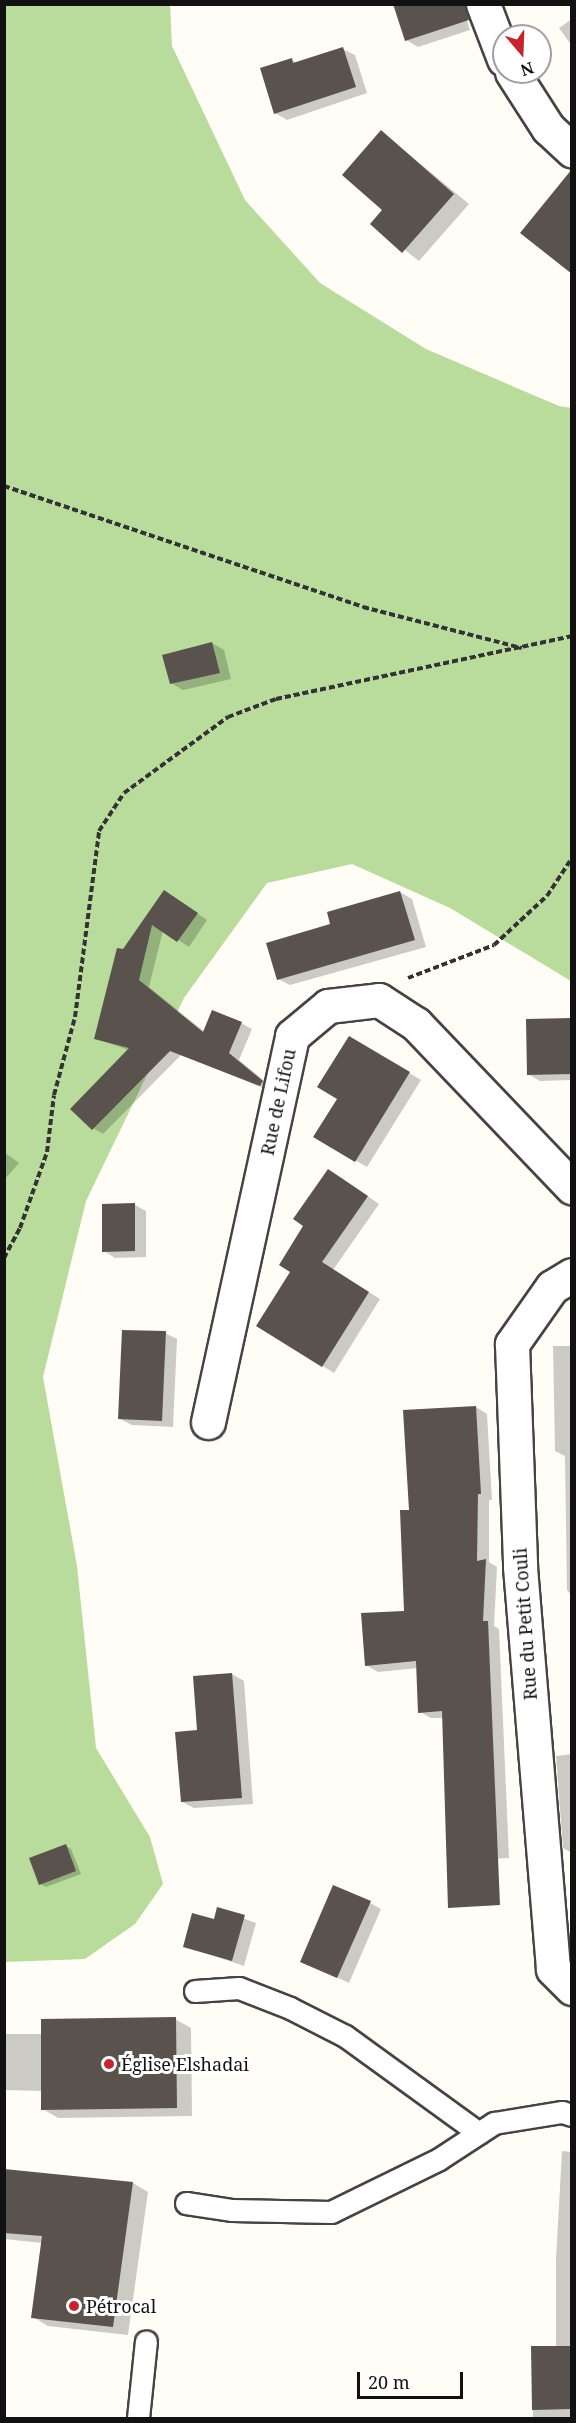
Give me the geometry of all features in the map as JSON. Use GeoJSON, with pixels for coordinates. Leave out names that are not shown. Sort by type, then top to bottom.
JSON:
{"type":"FeatureCollection","features":[{"type":"Feature","properties":{"kind":"street"},"geometry":{"type":"LineString","coordinates":[[483,4],[492,28]]}},
{"type":"Feature","properties":{"kind":"street"},"geometry":{"type":"LineString","coordinates":[[520,84],[548,128],[572,150]]}},
{"type":"Feature","properties":{"kind":"street"},"geometry":{"type":"LineString","coordinates":[[379,1000],[416,1024],[572,1187]]}},
{"type":"Feature","properties":{"kind":"street","name":"Rue de Lifou"},"geometry":{"type":"LineString","coordinates":[[208,1422],[292,1036],[328,1006],[379,1000]]}},
{"type":"Feature","properties":{"kind":"street","name":"Rue du Petit Couli"},"geometry":{"type":"LineString","coordinates":[[572,1275],[552,1287],[512,1344],[520,1567],[553,1969],[572,1988]]}},
{"type":"Feature","properties":{"kind":"lane"},"geometry":{"type":"LineString","coordinates":[[195,1991],[239,1988],[290,2008],[345,2036],[479,2133]]}},
{"type":"Feature","properties":{"kind":"lane"},"geometry":{"type":"LineString","coordinates":[[186,2203],[232,2210],[331,2212],[440,2159],[494,2123],[562,2112],[572,2115]]}},
{"type":"Feature","properties":{"kind":"lane"},"geometry":{"type":"LineString","coordinates":[[138,2418],[146,2341]]}},
{"type":"Feature","properties":{"kind":"path"},"geometry":{"type":"LineString","coordinates":[[4,486],[363,607],[523,648]]}},
{"type":"Feature","properties":{"kind":"path"},"geometry":{"type":"LineString","coordinates":[[4,1258],[20,1228],[47,1152],[54,1095],[75,1017],[99,831],[124,793],[228,717],[276,699],[572,636]]}},
{"type":"Feature","properties":{"kind":"path"},"geometry":{"type":"LineString","coordinates":[[379,1000],[412,975],[494,945],[548,896],[572,858]]}},
{"type":"Feature","properties":{"kind":"green space"},"geometry":{"type":"Polygon","coordinates":[[[4,5],[170,5],[172,46],[245,200],[320,283],[426,349],[559,406],[572,408],[571,981],[450,908],[352,864],[267,883],[184,998],[86,1201],[43,1377],[77,1566],[96,1748],[150,1837],[163,1884],[135,1924],[85,1959],[5,1962],[4,5]]]}},
{"type":"Feature","properties":{"kind":"building"},"geometry":{"type":"Polygon","coordinates":[[[393,4],[465,4],[469,20],[405,41],[393,4]]]}},
{"type":"Feature","properties":{"kind":"building"},"geometry":{"type":"Polygon","coordinates":[[[343,47],[356,87],[274,114],[260,68],[292,58],[293,63],[343,47]]]}},
{"type":"Feature","properties":{"kind":"building"},"geometry":{"type":"Polygon","coordinates":[[[381,130],[454,194],[402,253],[370,224],[382,210],[342,175],[381,130]]]}},
{"type":"Feature","properties":{"kind":"building"},"geometry":{"type":"Polygon","coordinates":[[[572,169],[572,274],[520,233],[572,169]]]}},
{"type":"Feature","properties":{"kind":"building"},"geometry":{"type":"Polygon","coordinates":[[[212,642],[220,673],[170,684],[162,655],[212,642]]]}},
{"type":"Feature","properties":{"kind":"building"},"geometry":{"type":"Polygon","coordinates":[[[164,890],[198,913],[177,942],[152,925],[139,980],[203,1032],[212,1010],[242,1022],[229,1053],[263,1081],[260,1086],[170,1051],[92,1130],[70,1109],[129,1048],[94,1039],[117,948],[123,949],[164,890]]]}},
{"type":"Feature","properties":{"kind":"building"},"geometry":{"type":"Polygon","coordinates":[[[400,891],[415,940],[277,980],[266,943],[330,924],[327,912],[400,891]]]}},
{"type":"Feature","properties":{"kind":"building"},"geometry":{"type":"Polygon","coordinates":[[[572,1018],[572,1074],[527,1075],[526,1019],[572,1018]]]}},
{"type":"Feature","properties":{"kind":"building"},"geometry":{"type":"Polygon","coordinates":[[[349,1036],[410,1072],[355,1162],[313,1137],[337,1099],[317,1087],[349,1036]]]}},
{"type":"Feature","properties":{"kind":"building"},"geometry":{"type":"Polygon","coordinates":[[[328,1169],[368,1196],[322,1262],[369,1292],[322,1367],[256,1326],[290,1272],[279,1265],[303,1226],[293,1219],[328,1169]]]}},
{"type":"Feature","properties":{"kind":"building"},"geometry":{"type":"Polygon","coordinates":[[[135,1203],[135,1251],[102,1252],[102,1204],[135,1203]]]}},
{"type":"Feature","properties":{"kind":"building"},"geometry":{"type":"Polygon","coordinates":[[[122,1330],[166,1331],[162,1421],[118,1419],[122,1330]]]}},
{"type":"Feature","properties":{"kind":"building"},"geometry":{"type":"Polygon","coordinates":[[[476,1406],[481,1494],[478,1494],[477,1561],[486,1559],[483,1621],[488,1621],[500,1905],[448,1908],[442,1711],[418,1713],[416,1661],[365,1666],[361,1613],[404,1611],[400,1510],[409,1510],[403,1410],[476,1406]]]}},
{"type":"Feature","properties":{"kind":"building"},"geometry":{"type":"Polygon","coordinates":[[[232,1673],[242,1798],[181,1802],[175,1732],[197,1730],[193,1676],[232,1673]]]}},
{"type":"Feature","properties":{"kind":"building"},"geometry":{"type":"Polygon","coordinates":[[[66,1844],[76,1871],[39,1885],[29,1858],[66,1844]]]}},
{"type":"Feature","properties":{"kind":"building"},"geometry":{"type":"Polygon","coordinates":[[[333,1885],[371,1901],[337,1978],[300,1962],[333,1885]]]}},
{"type":"Feature","properties":{"kind":"building"},"geometry":{"type":"Polygon","coordinates":[[[217,1907],[245,1915],[232,1961],[183,1947],[192,1913],[214,1919],[217,1907]]]}},
{"type":"Feature","properties":{"kind":"building","name":"Église Elshadai"},"geometry":{"type":"Polygon","coordinates":[[[176,2017],[177,2108],[41,2110],[41,2019],[176,2017]]]}},
{"type":"Feature","properties":{"kind":"building"},"geometry":{"type":"Polygon","coordinates":[[[4,2169],[133,2182],[113,2327],[31,2318],[42,2236],[4,2233],[4,2169]]]}},
{"type":"Feature","properties":{"kind":"building"},"geometry":{"type":"Polygon","coordinates":[[[531,2346],[572,2346],[572,2409],[532,2410],[531,2346]]]}},
{"type":"Feature","properties":{"kind":"place","name":"Église Elshadai"},"geometry":{"type":"Point","coordinates":[109,2064]}},
{"type":"Feature","properties":{"kind":"place","name":"Pétrocal"},"geometry":{"type":"Point","coordinates":[74,2306]}}]}
